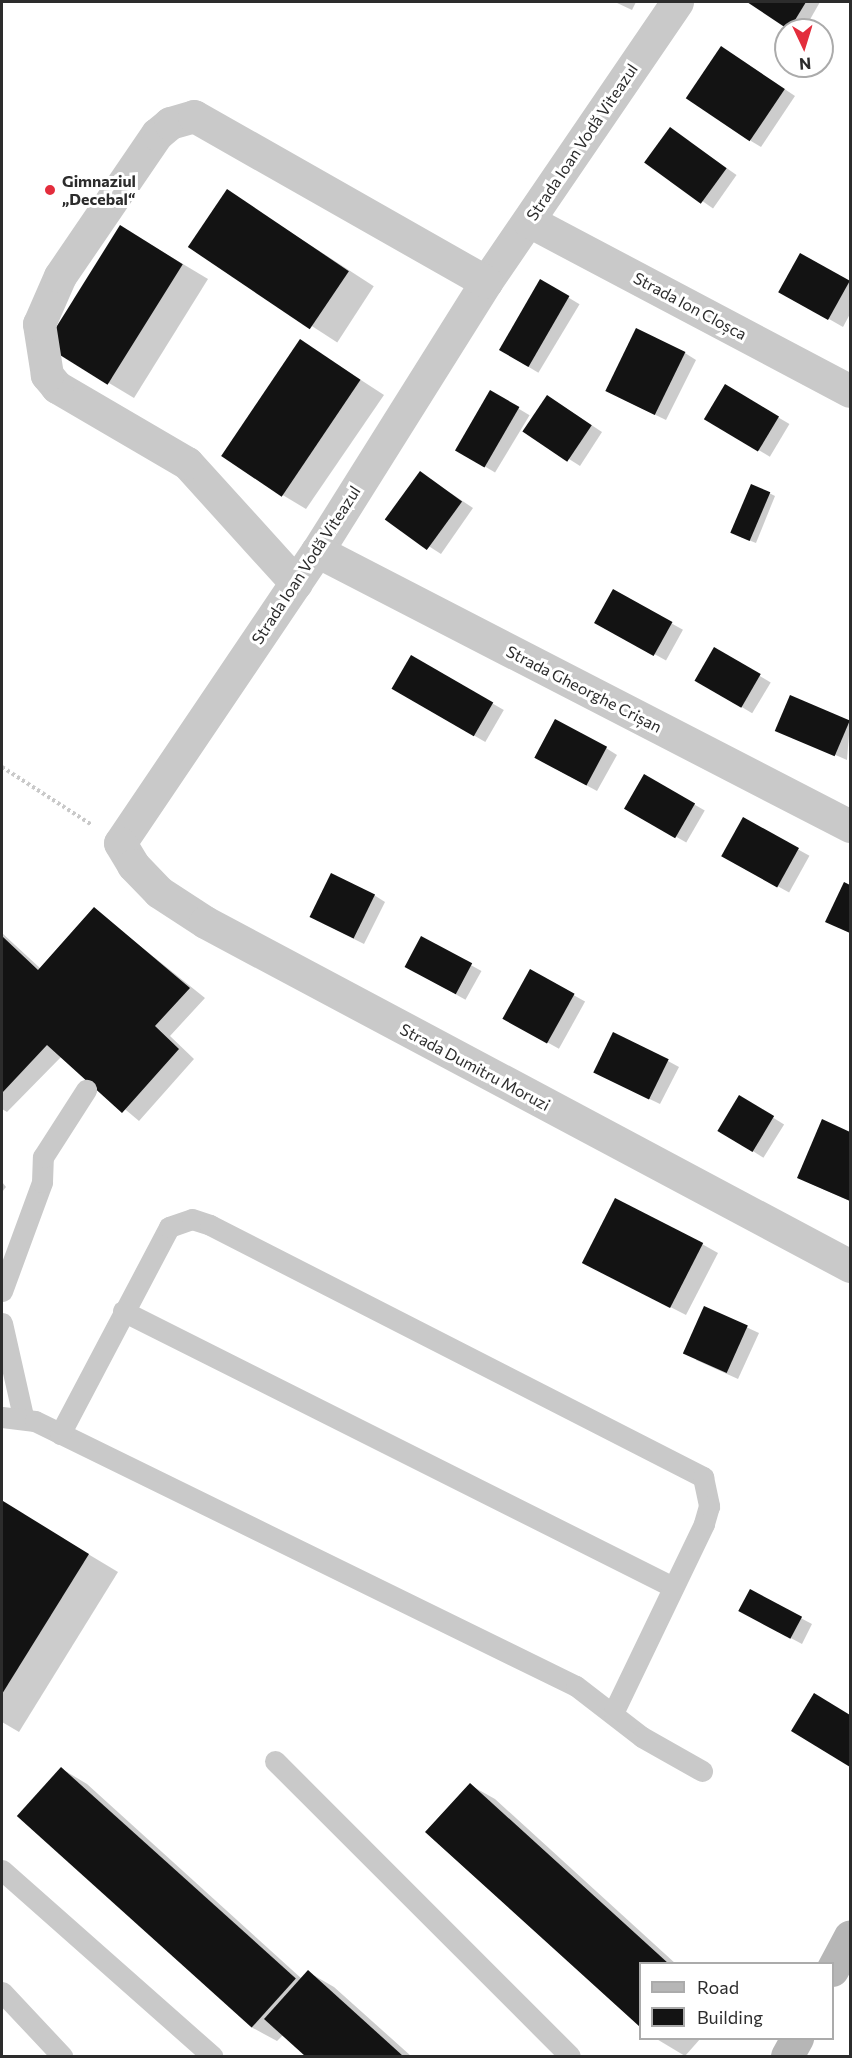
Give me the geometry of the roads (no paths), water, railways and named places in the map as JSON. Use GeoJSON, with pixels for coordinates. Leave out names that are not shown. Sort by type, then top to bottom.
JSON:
{"type":"FeatureCollection","features":[{"type":"Feature","properties":{"kind":"main road"},"geometry":{"type":"LineString","coordinates":[[834,1966],[850,1936]]}},
{"type":"Feature","properties":{"kind":"main road"},"geometry":{"type":"LineString","coordinates":[[787,2056],[796,2040]]}},
{"type":"Feature","properties":{"kind":"street","name":"Strada Ioan Vodă Viteazul"},"geometry":{"type":"LineString","coordinates":[[120,843],[317,551],[486,282],[677,2]]}},
{"type":"Feature","properties":{"kind":"street"},"geometry":{"type":"LineString","coordinates":[[296,583],[187,463],[57,387],[41,362],[39,324],[46,299],[143,151],[170,123],[205,119],[486,282]]}},
{"type":"Feature","properties":{"kind":"street","name":"Strada Ion Cloșca"},"geometry":{"type":"LineString","coordinates":[[529,221],[850,391]]}},
{"type":"Feature","properties":{"kind":"street","name":"Strada Gheorghe Crișan"},"geometry":{"type":"LineString","coordinates":[[317,551],[850,826]]}},
{"type":"Feature","properties":{"kind":"street","name":"Strada Dumitru Moruzi"},"geometry":{"type":"LineString","coordinates":[[120,843],[159,892],[205,922],[850,1266]]}},
{"type":"Feature","properties":{"kind":"lane"},"geometry":{"type":"LineString","coordinates":[[2,1291],[42,1182],[43,1157],[86,1090]]}},
{"type":"Feature","properties":{"kind":"lane"},"geometry":{"type":"LineString","coordinates":[[60,1434],[169,1227],[192,1219],[668,1455],[703,1477],[709,1506],[614,1711]]}},
{"type":"Feature","properties":{"kind":"lane"},"geometry":{"type":"LineString","coordinates":[[123,1311],[673,1587]]}},
{"type":"Feature","properties":{"kind":"lane"},"geometry":{"type":"LineString","coordinates":[[2,1323],[23,1416]]}},
{"type":"Feature","properties":{"kind":"lane"},"geometry":{"type":"LineString","coordinates":[[2,1417],[23,1416],[576,1686],[614,1711],[642,1737],[702,1772]]}},
{"type":"Feature","properties":{"kind":"lane"},"geometry":{"type":"LineString","coordinates":[[274,1761],[570,2056]]}},
{"type":"Feature","properties":{"kind":"lane"},"geometry":{"type":"LineString","coordinates":[[2,1870],[212,2056]]}},
{"type":"Feature","properties":{"kind":"lane"},"geometry":{"type":"LineString","coordinates":[[2,1992],[62,2056]]}},
{"type":"Feature","properties":{"kind":"place","name":"Gimnaziul „Decebal“"},"geometry":{"type":"Point","coordinates":[50,190]}}]}
